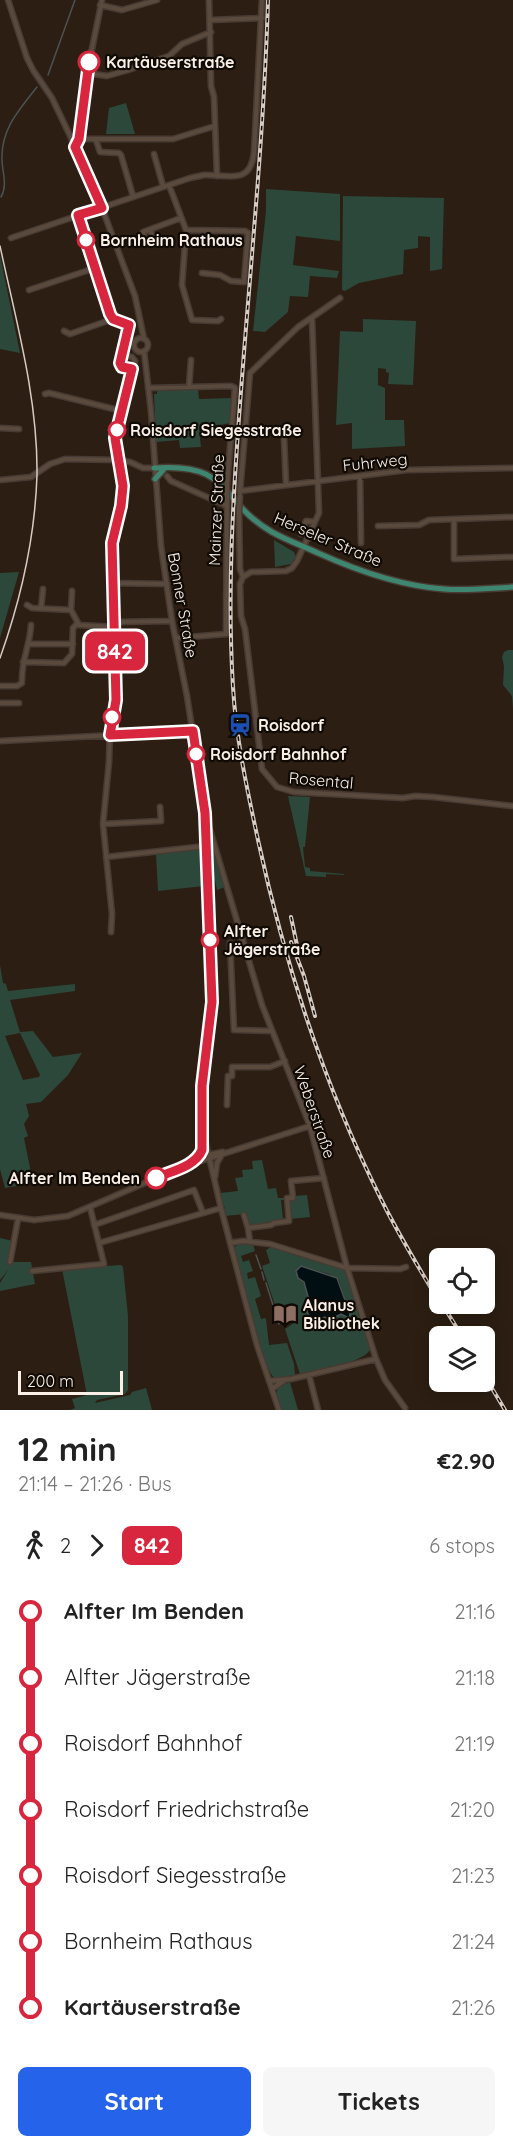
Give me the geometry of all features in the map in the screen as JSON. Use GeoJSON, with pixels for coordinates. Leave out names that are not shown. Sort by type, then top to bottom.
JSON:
{"type":"FeatureCollection","features":[{"type":"Feature","properties":{"kind":"main road"},"geometry":{"type":"LineString","coordinates":[[155,479],[166,467]]}},
{"type":"Feature","properties":{"kind":"main road","name":"Herseler Straße"},"geometry":{"type":"LineString","coordinates":[[154,468],[190,468],[208,474],[261,525],[304,547],[366,572],[412,585],[453,589],[513,587]]}},
{"type":"Feature","properties":{"kind":"street"},"geometry":{"type":"LineString","coordinates":[[8,0],[27,58],[52,98],[102,208],[135,296],[140,326],[148,345],[142,352],[135,347],[140,326]]}},
{"type":"Feature","properties":{"kind":"street"},"geometry":{"type":"LineString","coordinates":[[75,147],[79,139],[87,73],[101,3],[122,10],[157,0]]}},
{"type":"Feature","properties":{"kind":"street"},"geometry":{"type":"LineString","coordinates":[[209,0],[211,86],[214,97],[217,176]]}},
{"type":"Feature","properties":{"kind":"street"},"geometry":{"type":"LineString","coordinates":[[11,238],[164,186],[203,175],[236,177],[250,168],[253,161],[262,0]]}},
{"type":"Feature","properties":{"kind":"street"},"geometry":{"type":"LineString","coordinates":[[210,20],[262,18]]}},
{"type":"Feature","properties":{"kind":"street"},"geometry":{"type":"LineString","coordinates":[[87,73],[107,76],[128,70],[170,56],[182,44],[211,32]]}},
{"type":"Feature","properties":{"kind":"street"},"geometry":{"type":"LineString","coordinates":[[79,139],[173,140],[214,126]]}},
{"type":"Feature","properties":{"kind":"street"},"geometry":{"type":"LineString","coordinates":[[96,140],[100,152],[121,155],[133,196]]}},
{"type":"Feature","properties":{"kind":"street"},"geometry":{"type":"LineString","coordinates":[[154,154],[164,186]]}},
{"type":"Feature","properties":{"kind":"street"},"geometry":{"type":"LineString","coordinates":[[169,185],[186,230],[182,285],[192,320],[218,321],[221,319]]}},
{"type":"Feature","properties":{"kind":"street"},"geometry":{"type":"LineString","coordinates":[[78,215],[110,314],[113,319],[129,325],[120,365],[132,369]]}},
{"type":"Feature","properties":{"kind":"street"},"geometry":{"type":"LineString","coordinates":[[150,230],[182,218]]}},
{"type":"Feature","properties":{"kind":"street"},"geometry":{"type":"LineString","coordinates":[[186,230],[245,231],[248,233],[244,282],[231,281],[220,275],[202,273]]}},
{"type":"Feature","properties":{"kind":"street"},"geometry":{"type":"LineString","coordinates":[[29,290],[95,268]]}},
{"type":"Feature","properties":{"kind":"street"},"geometry":{"type":"LineString","coordinates":[[312,318],[319,513],[304,547],[289,570],[251,572],[243,577],[240,569],[239,512],[250,374],[291,334],[312,318],[340,298]]}},
{"type":"Feature","properties":{"kind":"street"},"geometry":{"type":"LineString","coordinates":[[64,331],[70,334],[113,319]]}},
{"type":"Feature","properties":{"kind":"street"},"geometry":{"type":"LineString","coordinates":[[138,340],[144,339]]}},
{"type":"Feature","properties":{"kind":"street","name":"Bonner Straße"},"geometry":{"type":"LineString","coordinates":[[142,352],[146,366],[161,546],[172,621],[193,731],[205,822],[212,1002],[202,1086],[203,1131]]}},
{"type":"Feature","properties":{"kind":"street"},"geometry":{"type":"LineString","coordinates":[[111,932],[112,914],[103,824],[110,735],[116,700],[112,543],[123,495],[115,438],[134,364],[132,357],[122,355]]}},
{"type":"Feature","properties":{"kind":"street"},"geometry":{"type":"LineString","coordinates":[[148,388],[189,387],[191,360]]}},
{"type":"Feature","properties":{"kind":"street","name":"Mainzer Straße"},"geometry":{"type":"LineString","coordinates":[[176,638],[226,634],[227,484],[235,403],[234,387],[189,387]]}},
{"type":"Feature","properties":{"kind":"street"},"geometry":{"type":"LineString","coordinates":[[45,394],[49,393],[122,411]]}},
{"type":"Feature","properties":{"kind":"street"},"geometry":{"type":"LineString","coordinates":[[0,428],[19,429]]}},
{"type":"Feature","properties":{"kind":"street"},"geometry":{"type":"LineString","coordinates":[[284,438],[286,484]]}},
{"type":"Feature","properties":{"kind":"street"},"geometry":{"type":"LineString","coordinates":[[0,480],[31,477],[58,460],[118,460],[143,468],[154,468]]}},
{"type":"Feature","properties":{"kind":"street","name":"Fuhrweg"},"geometry":{"type":"LineString","coordinates":[[240,493],[286,484],[407,470],[513,468]]}},
{"type":"Feature","properties":{"kind":"street"},"geometry":{"type":"LineString","coordinates":[[168,476],[171,481],[227,506]]}},
{"type":"Feature","properties":{"kind":"street"},"geometry":{"type":"LineString","coordinates":[[360,476],[361,543]]}},
{"type":"Feature","properties":{"kind":"street"},"geometry":{"type":"LineString","coordinates":[[378,526],[419,525],[429,520],[513,517]]}},
{"type":"Feature","properties":{"kind":"street"},"geometry":{"type":"LineString","coordinates":[[454,519],[454,559],[513,557]]}},
{"type":"Feature","properties":{"kind":"street"},"geometry":{"type":"LineString","coordinates":[[301,534],[305,523],[315,522]]}},
{"type":"Feature","properties":{"kind":"street","name":"Rosental"},"geometry":{"type":"LineString","coordinates":[[243,577],[240,585],[241,616],[246,629],[260,763],[265,775],[277,787],[294,792],[403,798],[421,796],[513,806]]}},
{"type":"Feature","properties":{"kind":"street"},"geometry":{"type":"LineString","coordinates":[[112,583],[167,584]]}},
{"type":"Feature","properties":{"kind":"street"},"geometry":{"type":"LineString","coordinates":[[41,608],[43,589]]}},
{"type":"Feature","properties":{"kind":"street"},"geometry":{"type":"LineString","coordinates":[[72,591],[71,610],[77,624]]}},
{"type":"Feature","properties":{"kind":"street"},"geometry":{"type":"LineString","coordinates":[[27,605],[71,610]]}},
{"type":"Feature","properties":{"kind":"street"},"geometry":{"type":"LineString","coordinates":[[23,663],[66,661],[72,654],[73,628],[77,624],[114,625],[172,621]]}},
{"type":"Feature","properties":{"kind":"street"},"geometry":{"type":"LineString","coordinates":[[0,686],[20,686],[31,625]]}},
{"type":"Feature","properties":{"kind":"street"},"geometry":{"type":"LineString","coordinates":[[29,645],[73,644]]}},
{"type":"Feature","properties":{"kind":"street"},"geometry":{"type":"LineString","coordinates":[[0,703],[19,703]]}},
{"type":"Feature","properties":{"kind":"street"},"geometry":{"type":"LineString","coordinates":[[0,741],[193,731]]}},
{"type":"Feature","properties":{"kind":"street"},"geometry":{"type":"LineString","coordinates":[[103,824],[161,821],[160,807]]}},
{"type":"Feature","properties":{"kind":"street","name":"Weberstraße"},"geometry":{"type":"LineString","coordinates":[[205,822],[210,830],[272,1030],[310,1126],[347,1268],[376,1359],[385,1380],[405,1408]]}},
{"type":"Feature","properties":{"kind":"street"},"geometry":{"type":"LineString","coordinates":[[106,857],[206,846]]}},
{"type":"Feature","properties":{"kind":"street"},"geometry":{"type":"LineString","coordinates":[[230,943],[234,1030],[272,1030]]}},
{"type":"Feature","properties":{"kind":"street"},"geometry":{"type":"LineString","coordinates":[[230,953],[246,949]]}},
{"type":"Feature","properties":{"kind":"street"},"geometry":{"type":"LineString","coordinates":[[227,1105],[228,1076],[232,1076],[232,1066],[270,1067],[285,1061]]}},
{"type":"Feature","properties":{"kind":"street"},"geometry":{"type":"LineString","coordinates":[[0,1215],[18,1219],[55,1219],[90,1207],[208,1157],[310,1126]]}},
{"type":"Feature","properties":{"kind":"street"},"geometry":{"type":"LineString","coordinates":[[203,1131],[240,1281],[279,1410]]}},
{"type":"Feature","properties":{"kind":"street"},"geometry":{"type":"LineString","coordinates":[[188,1165],[202,1150],[203,1131]]}},
{"type":"Feature","properties":{"kind":"street"},"geometry":{"type":"LineString","coordinates":[[196,1159],[226,1152]]}},
{"type":"Feature","properties":{"kind":"street"},"geometry":{"type":"LineString","coordinates":[[214,1181],[221,1155]]}},
{"type":"Feature","properties":{"kind":"street"},"geometry":{"type":"LineString","coordinates":[[248,1228],[289,1221],[287,1198],[292,1198],[291,1181],[324,1178]]}},
{"type":"Feature","properties":{"kind":"street"},"geometry":{"type":"LineString","coordinates":[[94,1225],[194,1190],[203,1213]]}},
{"type":"Feature","properties":{"kind":"street"},"geometry":{"type":"LineString","coordinates":[[32,1270],[104,1264],[90,1207]]}},
{"type":"Feature","properties":{"kind":"street"},"geometry":{"type":"LineString","coordinates":[[99,1243],[221,1208]]}},
{"type":"Feature","properties":{"kind":"street"},"geometry":{"type":"LineString","coordinates":[[244,1215],[250,1242]]}},
{"type":"Feature","properties":{"kind":"street"},"geometry":{"type":"LineString","coordinates":[[10,1262],[18,1219]]}},
{"type":"Feature","properties":{"kind":"street"},"geometry":{"type":"LineString","coordinates":[[230,1243],[250,1242],[281,1247],[347,1268],[400,1269],[406,1267]]}},
{"type":"Feature","properties":{"kind":"street"},"geometry":{"type":"LineString","coordinates":[[269,1380],[286,1380],[376,1359]]}},
{"type":"Feature","properties":{"kind":"street"},"geometry":{"type":"LineString","coordinates":[[309,1375],[318,1410]]}},
{"type":"Feature","properties":{"kind":"street"},"geometry":{"type":"LineString","coordinates":[[272,1389],[286,1380]]}},
{"type":"Feature","properties":{"kind":"green space"},"geometry":{"type":"Polygon","coordinates":[[[126,103],[135,134],[106,134],[109,108],[126,103]]]}},
{"type":"Feature","properties":{"kind":"green space"},"geometry":{"type":"Polygon","coordinates":[[[266,189],[340,194],[340,241],[296,236],[293,265],[339,271],[337,278],[310,276],[308,297],[290,296],[288,312],[265,332],[253,331],[266,211],[266,189]]]}},
{"type":"Feature","properties":{"kind":"green space"},"geometry":{"type":"Polygon","coordinates":[[[343,196],[444,198],[442,269],[430,271],[430,237],[418,236],[418,248],[404,250],[403,274],[359,283],[345,291],[342,290],[343,196]]]}},
{"type":"Feature","properties":{"kind":"green space"},"geometry":{"type":"Polygon","coordinates":[[[0,255],[20,353],[0,349],[0,255]]]}},
{"type":"Feature","properties":{"kind":"green space"},"geometry":{"type":"Polygon","coordinates":[[[363,319],[416,321],[413,385],[388,384],[389,373],[386,369],[378,368],[378,385],[385,388],[385,420],[404,420],[405,446],[352,449],[352,423],[336,425],[340,331],[363,332],[363,319]]]}},
{"type":"Feature","properties":{"kind":"green space"},"geometry":{"type":"Polygon","coordinates":[[[198,389],[199,399],[232,398],[230,423],[199,429],[201,447],[180,448],[179,440],[156,442],[154,394],[157,394],[157,390],[198,389]]]}},
{"type":"Feature","properties":{"kind":"green space"},"geometry":{"type":"Polygon","coordinates":[[[274,540],[294,552],[296,557],[291,564],[275,567],[274,540]]]}},
{"type":"Feature","properties":{"kind":"green space"},"geometry":{"type":"Polygon","coordinates":[[[19,572],[0,638],[0,573],[19,572]]]}},
{"type":"Feature","properties":{"kind":"green space"},"geometry":{"type":"Polygon","coordinates":[[[508,650],[513,650],[513,709],[512,696],[503,685],[502,657],[508,650]]]}},
{"type":"Feature","properties":{"kind":"green space"},"geometry":{"type":"Polygon","coordinates":[[[288,796],[310,797],[305,847],[303,847],[305,867],[310,868],[310,871],[344,875],[306,876],[288,796]]]}},
{"type":"Feature","properties":{"kind":"green space"},"geometry":{"type":"Polygon","coordinates":[[[210,836],[225,887],[217,890],[215,880],[211,881],[210,836]]]}},
{"type":"Feature","properties":{"kind":"green space"},"geometry":{"type":"Polygon","coordinates":[[[203,848],[204,886],[158,891],[156,854],[203,848]]]}},
{"type":"Feature","properties":{"kind":"green space"},"geometry":{"type":"Polygon","coordinates":[[[0,965],[3,983],[6,984],[8,991],[75,984],[75,991],[10,1000],[20,1032],[33,1031],[53,1057],[82,1053],[68,1075],[41,1102],[26,1104],[29,1116],[24,1124],[28,1136],[24,1138],[33,1183],[5,1188],[0,1169],[0,965]],[[20,1033],[5,1036],[23,1080],[40,1075],[20,1033]]]}},
{"type":"Feature","properties":{"kind":"green space"},"geometry":{"type":"Polygon","coordinates":[[[262,1160],[268,1189],[276,1188],[278,1198],[285,1198],[281,1200],[283,1219],[248,1225],[245,1214],[225,1216],[225,1207],[220,1193],[238,1191],[235,1178],[243,1177],[242,1170],[253,1169],[252,1161],[262,1160]]]}},
{"type":"Feature","properties":{"kind":"green space"},"geometry":{"type":"Polygon","coordinates":[[[307,1195],[310,1217],[290,1219],[288,1201],[294,1200],[294,1196],[307,1195]]]}},
{"type":"Feature","properties":{"kind":"green space"},"geometry":{"type":"Polygon","coordinates":[[[0,1238],[13,1241],[9,1262],[31,1262],[35,1284],[0,1291],[0,1283],[8,1270],[0,1280],[0,1238]]]}},
{"type":"Feature","properties":{"kind":"green space"},"geometry":{"type":"Polygon","coordinates":[[[239,1243],[253,1244],[255,1251],[241,1256],[243,1262],[249,1260],[253,1271],[247,1273],[248,1279],[255,1277],[261,1296],[255,1299],[261,1319],[266,1318],[269,1345],[287,1343],[295,1375],[275,1378],[264,1358],[234,1252],[234,1248],[239,1243]]]}},
{"type":"Feature","properties":{"kind":"green space"},"geometry":{"type":"Polygon","coordinates":[[[271,1247],[280,1248],[345,1270],[367,1337],[370,1350],[365,1355],[348,1363],[300,1374],[285,1329],[297,1321],[297,1318],[287,1304],[276,1308],[262,1266],[270,1263],[266,1250],[271,1247]],[[301,1266],[296,1271],[307,1292],[309,1302],[307,1313],[311,1319],[325,1317],[329,1320],[343,1315],[346,1302],[339,1280],[329,1274],[301,1266]]]}},
{"type":"Feature","properties":{"kind":"green space"},"geometry":{"type":"Polygon","coordinates":[[[121,1265],[128,1316],[128,1390],[125,1394],[97,1400],[95,1403],[130,1395],[132,1392],[146,1388],[152,1410],[70,1410],[75,1408],[72,1399],[87,1395],[62,1269],[121,1265]]]}},
{"type":"Feature","properties":{"kind":"green space"},"geometry":{"type":"Polygon","coordinates":[[[290,1382],[298,1410],[281,1410],[277,1390],[290,1382]]]}},
{"type":"Feature","properties":{"kind":"shaded area"},"geometry":{"type":"Polygon","coordinates":[[[301,1266],[337,1278],[350,1314],[349,1318],[341,1314],[329,1320],[325,1317],[313,1321],[307,1312],[310,1304],[304,1282],[298,1278],[296,1271],[301,1266]]]}},
{"type":"Feature","properties":{"kind":"waterway"},"geometry":{"type":"LineString","coordinates":[[48,75],[75,0]]}},
{"type":"Feature","properties":{"kind":"waterway"},"geometry":{"type":"LineString","coordinates":[[1,197],[4,183],[2,148],[5,138],[12,120],[37,87]]}},
{"type":"Feature","properties":{"kind":"waterway"},"geometry":{"type":"LineString","coordinates":[[256,1255],[261,1269]]}},
{"type":"Feature","properties":{"kind":"waterway"},"geometry":{"type":"LineString","coordinates":[[262,1272],[264,1280]]}},
{"type":"Feature","properties":{"kind":"waterway"},"geometry":{"type":"LineString","coordinates":[[266,1283],[279,1324]]}},
{"type":"Feature","properties":{"kind":"tram line"},"geometry":{"type":"LineString","coordinates":[[0,246],[30,388],[37,475],[36,499],[26,568],[0,658]]}},
{"type":"Feature","properties":{"kind":"railway"},"geometry":{"type":"LineString","coordinates":[[268,0],[260,152],[233,510],[231,651],[237,726],[246,783],[269,887],[309,1025],[325,1071],[362,1160],[396,1228],[429,1284]]}},
{"type":"Feature","properties":{"kind":"railway"},"geometry":{"type":"LineString","coordinates":[[291,917],[298,950]]}},
{"type":"Feature","properties":{"kind":"railway"},"geometry":{"type":"LineString","coordinates":[[291,942],[304,976],[315,1016]]}},
{"type":"Feature","properties":{"kind":"railway"},"geometry":{"type":"LineString","coordinates":[[448,1314],[456,1326]]}},
{"type":"Feature","properties":{"kind":"railway"},"geometry":{"type":"LineString","coordinates":[[494,1392],[505,1410]]}},
{"type":"Feature","properties":{"kind":"bus line","name":"842"},"geometry":{"type":"LineString","coordinates":[[89,62],[79,139],[75,147],[102,208],[78,215],[110,314],[113,319],[129,325],[120,365],[132,369],[115,438],[123,495],[112,543],[111,580],[114,600],[116,700],[110,735],[193,731],[205,822],[212,1002],[202,1086],[202,1150],[199,1156],[188,1165],[156,1178]]}},
{"type":"Feature","properties":{"kind":"place","name":"Kartäuserstraße"},"geometry":{"type":"Point","coordinates":[89,62]}},
{"type":"Feature","properties":{"kind":"place","name":"Bornheim Rathaus"},"geometry":{"type":"Point","coordinates":[86,240]}},
{"type":"Feature","properties":{"kind":"place","name":"Roisdorf Siegesstraße"},"geometry":{"type":"Point","coordinates":[117,430]}},
{"type":"Feature","properties":{"kind":"place","name":"Roisdorf"},"geometry":{"type":"Point","coordinates":[240,725]}},
{"type":"Feature","properties":{"kind":"place","name":"Roisdorf Bahnhof"},"geometry":{"type":"Point","coordinates":[196,754]}},
{"type":"Feature","properties":{"kind":"place","name":"Alfter Jägerstraße"},"geometry":{"type":"Point","coordinates":[210,940]}},
{"type":"Feature","properties":{"kind":"place","name":"Alfter Im Benden"},"geometry":{"type":"Point","coordinates":[156,1178]}},
{"type":"Feature","properties":{"kind":"place","name":"Alanus Bibliothek"},"geometry":{"type":"Point","coordinates":[285,1314]}}]}
